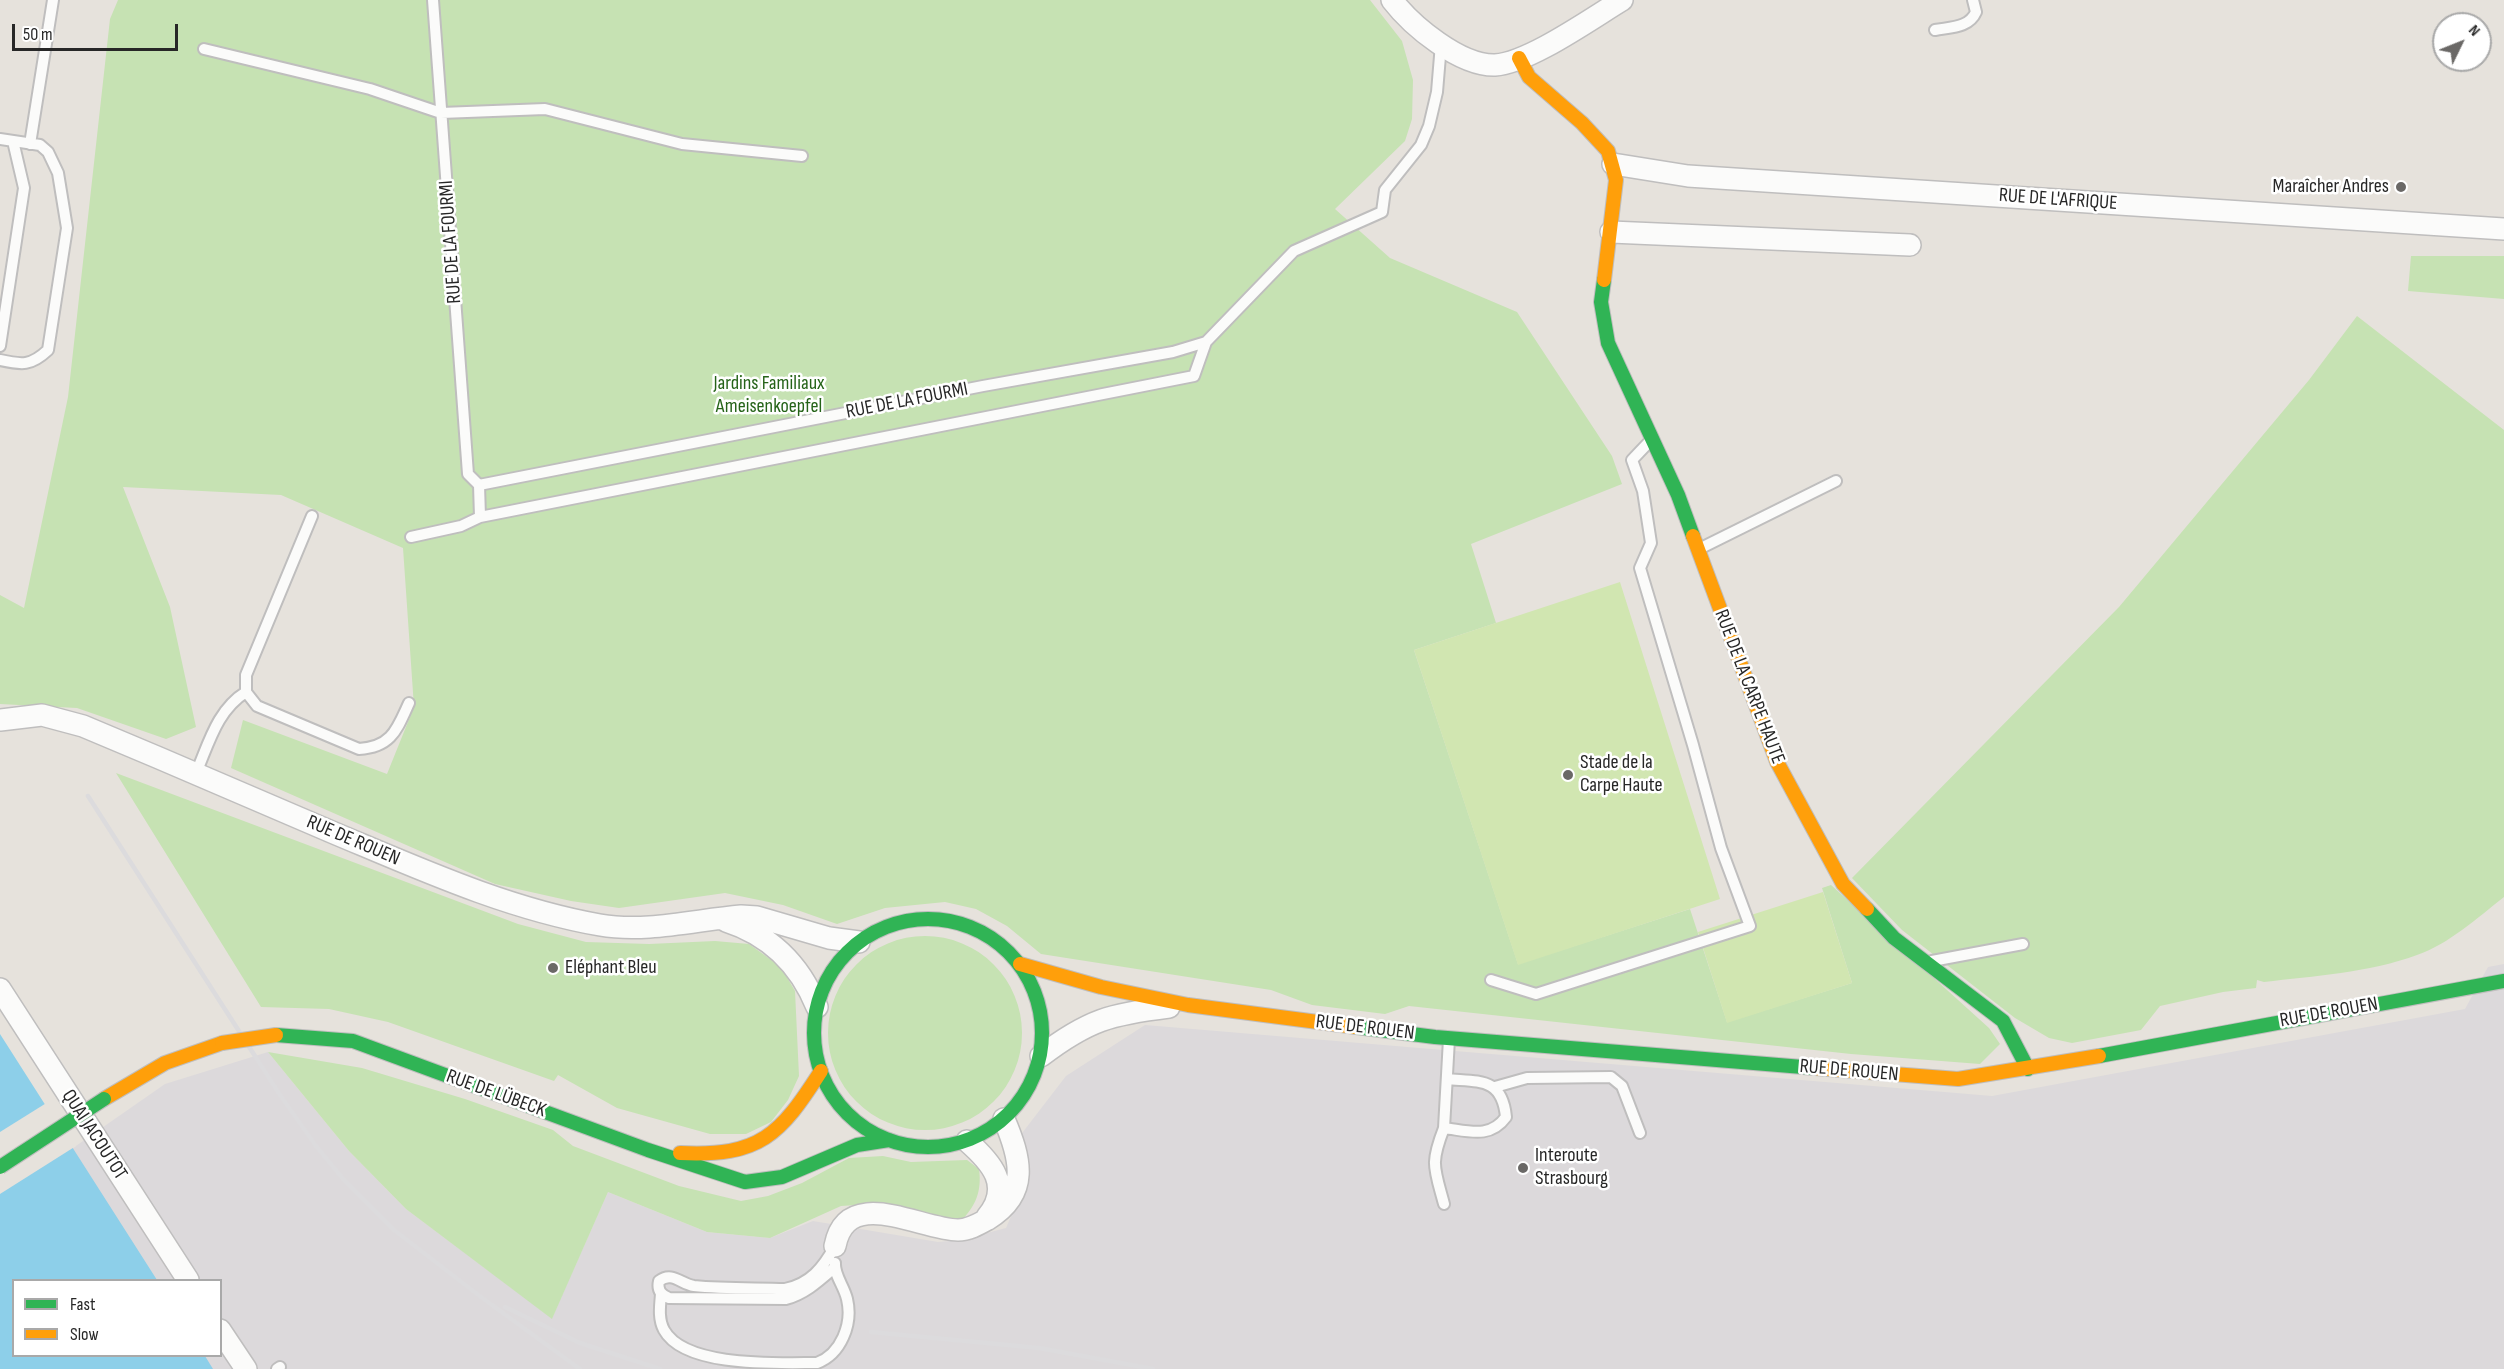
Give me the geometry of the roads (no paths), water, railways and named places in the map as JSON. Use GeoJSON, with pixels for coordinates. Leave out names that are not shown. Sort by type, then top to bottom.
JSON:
{"type":"FeatureCollection","features":[{"type":"Feature","properties":{"kind":"street"},"geometry":{"type":"LineString","coordinates":[[1392,0],[1405,15],[1441,44],[1461,56],[1496,65],[1545,46],[1622,0]]}},
{"type":"Feature","properties":{"kind":"street","name":"RUE DE LA CARPE HAUTE"},"geometry":{"type":"LineString","coordinates":[[1519,58],[1529,77],[1582,123],[1608,151],[1613,164],[1616,180],[1601,302],[1608,343],[1677,495],[1776,762],[1843,884],[1894,938],[2002,1021],[2028,1069]]}},
{"type":"Feature","properties":{"kind":"street","name":"RUE DE L'AFRIQUE"},"geometry":{"type":"LineString","coordinates":[[1613,164],[1688,176],[2504,229]]}},
{"type":"Feature","properties":{"kind":"street"},"geometry":{"type":"LineString","coordinates":[[1611,232],[1910,244]]}},
{"type":"Feature","properties":{"kind":"street","name":"RUE DE ROUEN"},"geometry":{"type":"LineString","coordinates":[[0,720],[42,715],[58,718],[196,773],[434,874],[494,897],[552,914],[602,925],[641,927],[717,918],[757,917],[813,934],[859,942]]}},
{"type":"Feature","properties":{"kind":"street","name":"RUE DE ROUEN"},"geometry":{"type":"LineString","coordinates":[[717,918],[739,925],[779,950],[809,987],[817,1007]]}},
{"type":"Feature","properties":{"kind":"street"},"geometry":{"type":"LineString","coordinates":[[941,920],[969,926],[990,937],[1020,964],[1031,983],[1039,1005],[1042,1026],[1041,1056],[1034,1077],[1023,1097],[1004,1119],[987,1131],[967,1141],[944,1146],[922,1147],[889,1140],[866,1129],[849,1115],[833,1095],[821,1071],[814,1032],[817,1007],[823,988],[835,966],[859,942],[896,923],[941,920]]}},
{"type":"Feature","properties":{"kind":"street","name":"RUE DE ROUEN"},"geometry":{"type":"LineString","coordinates":[[1020,964],[1101,987],[1188,1005],[1449,1038],[1958,1079],[2028,1069],[2504,981]]}},
{"type":"Feature","properties":{"kind":"street","name":"QUAI JACOUTOT"},"geometry":{"type":"LineString","coordinates":[[0,988],[187,1279]]}},
{"type":"Feature","properties":{"kind":"street","name":"RUE DE ROUEN"},"geometry":{"type":"LineString","coordinates":[[1041,1056],[1070,1034],[1106,1018],[1188,1005]]}},
{"type":"Feature","properties":{"kind":"street","name":"RUE DE LÜBECK"},"geometry":{"type":"LineString","coordinates":[[0,1167],[104,1099],[165,1063],[222,1043],[276,1035],[353,1041],[648,1150],[745,1182],[782,1177],[857,1145],[889,1140]]}},
{"type":"Feature","properties":{"kind":"street"},"geometry":{"type":"LineString","coordinates":[[648,1150],[698,1155],[729,1152],[752,1146],[769,1138],[788,1121],[821,1071]]}},
{"type":"Feature","properties":{"kind":"street"},"geometry":{"type":"LineString","coordinates":[[835,1246],[837,1237],[847,1223],[856,1217],[868,1214],[883,1213],[930,1226],[960,1230],[975,1226],[1000,1211],[1016,1192],[1018,1173],[1016,1158],[1004,1119]]}},
{"type":"Feature","properties":{"kind":"street"},"geometry":{"type":"LineString","coordinates":[[967,1141],[985,1157],[995,1170],[999,1186],[997,1202],[985,1220]]}},
{"type":"Feature","properties":{"kind":"street"},"geometry":{"type":"LineString","coordinates":[[222,1333],[246,1369]]}},
{"type":"Feature","properties":{"kind":"lane"},"geometry":{"type":"LineString","coordinates":[[30,144],[53,0]]}},
{"type":"Feature","properties":{"kind":"lane","name":"RUE DE LA FOURMI"},"geometry":{"type":"LineString","coordinates":[[433,0],[468,474],[480,485],[1173,352],[1206,342],[1294,250],[1382,212],[1385,190],[1421,145],[1429,126],[1437,92],[1441,44]]}},
{"type":"Feature","properties":{"kind":"lane"},"geometry":{"type":"LineString","coordinates":[[1935,30],[1962,25],[1972,20],[1976,12],[1973,0]]}},
{"type":"Feature","properties":{"kind":"lane"},"geometry":{"type":"LineString","coordinates":[[204,49],[370,89],[441,113],[545,109],[682,144],[802,156]]}},
{"type":"Feature","properties":{"kind":"lane"},"geometry":{"type":"LineString","coordinates":[[0,139],[40,145],[48,152],[58,173],[67,228],[48,350],[35,361],[19,364],[0,360]]}},
{"type":"Feature","properties":{"kind":"lane"},"geometry":{"type":"LineString","coordinates":[[0,346],[24,188],[13,141]]}},
{"type":"Feature","properties":{"kind":"lane"},"geometry":{"type":"LineString","coordinates":[[411,537],[462,526],[480,517],[1194,376],[1206,342]]}},
{"type":"Feature","properties":{"kind":"lane"},"geometry":{"type":"LineString","coordinates":[[1491,980],[1536,994],[1750,926],[1721,848],[1640,568],[1651,543],[1643,491],[1632,460],[1652,439]]}},
{"type":"Feature","properties":{"kind":"lane"},"geometry":{"type":"LineString","coordinates":[[1698,549],[1836,481]]}},
{"type":"Feature","properties":{"kind":"lane"},"geometry":{"type":"LineString","coordinates":[[480,485],[480,517]]}},
{"type":"Feature","properties":{"kind":"lane"},"geometry":{"type":"LineString","coordinates":[[312,516],[246,675],[246,692],[256,706],[359,749],[374,748],[386,741],[395,732],[409,703]]}},
{"type":"Feature","properties":{"kind":"lane"},"geometry":{"type":"LineString","coordinates":[[196,773],[224,710],[232,700],[246,692]]}},
{"type":"Feature","properties":{"kind":"lane"},"geometry":{"type":"LineString","coordinates":[[1925,962],[2023,944]]}},
{"type":"Feature","properties":{"kind":"lane"},"geometry":{"type":"LineString","coordinates":[[1444,1204],[1433,1165],[1435,1150],[1444,1128],[1449,1038]]}},
{"type":"Feature","properties":{"kind":"lane"},"geometry":{"type":"LineString","coordinates":[[1447,1079],[1477,1082],[1495,1087],[1527,1078],[1611,1077],[1622,1086],[1640,1133]]}},
{"type":"Feature","properties":{"kind":"lane"},"geometry":{"type":"LineString","coordinates":[[1444,1128],[1482,1132],[1498,1127],[1506,1117],[1505,1100],[1495,1087]]}},
{"type":"Feature","properties":{"kind":"lane"},"geometry":{"type":"LineString","coordinates":[[835,1246],[834,1268],[848,1300],[844,1331],[836,1351],[828,1358],[817,1362],[723,1359],[690,1350],[670,1338],[663,1329],[660,1317],[659,1281],[666,1277],[672,1277],[692,1286],[785,1289],[796,1287],[818,1272],[835,1246]]}},
{"type":"Feature","properties":{"kind":"lane"},"geometry":{"type":"LineString","coordinates":[[661,1294],[669,1298],[786,1299],[803,1292],[834,1268]]}},
{"type":"Feature","properties":{"kind":"water"},"geometry":{"type":"Polygon","coordinates":[[[0,1034],[156,1279],[12,1279],[12,1357],[206,1357],[213,1369],[0,1369],[0,1034]]]}},
{"type":"Feature","properties":{"kind":"railway"},"geometry":{"type":"LineString","coordinates":[[88,796],[280,1095],[316,1146],[344,1180],[394,1230],[580,1369]]}},
{"type":"Feature","properties":{"kind":"railway"},"geometry":{"type":"LineString","coordinates":[[505,1307],[580,1343],[660,1369]]}},
{"type":"Feature","properties":{"kind":"railway"},"geometry":{"type":"LineString","coordinates":[[871,1332],[1039,1348],[1153,1369]]}},
{"type":"Feature","properties":{"kind":"place","name":"Maraîcher Andres"},"geometry":{"type":"Point","coordinates":[2401,187]}},
{"type":"Feature","properties":{"kind":"place","name":"Stade de la Carpe Haute"},"geometry":{"type":"Point","coordinates":[1568,775]}},
{"type":"Feature","properties":{"kind":"place","name":"Eléphant Bleu"},"geometry":{"type":"Point","coordinates":[553,968]}},
{"type":"Feature","properties":{"kind":"place","name":"Interoute Strasbourg"},"geometry":{"type":"Point","coordinates":[1523,1168]}},
{"type":"Feature","properties":{"kind":"park label","name":"Jardins Familiaux Ameisenkoepfel"},"geometry":{"type":"Point","coordinates":[769,396]}}]}
